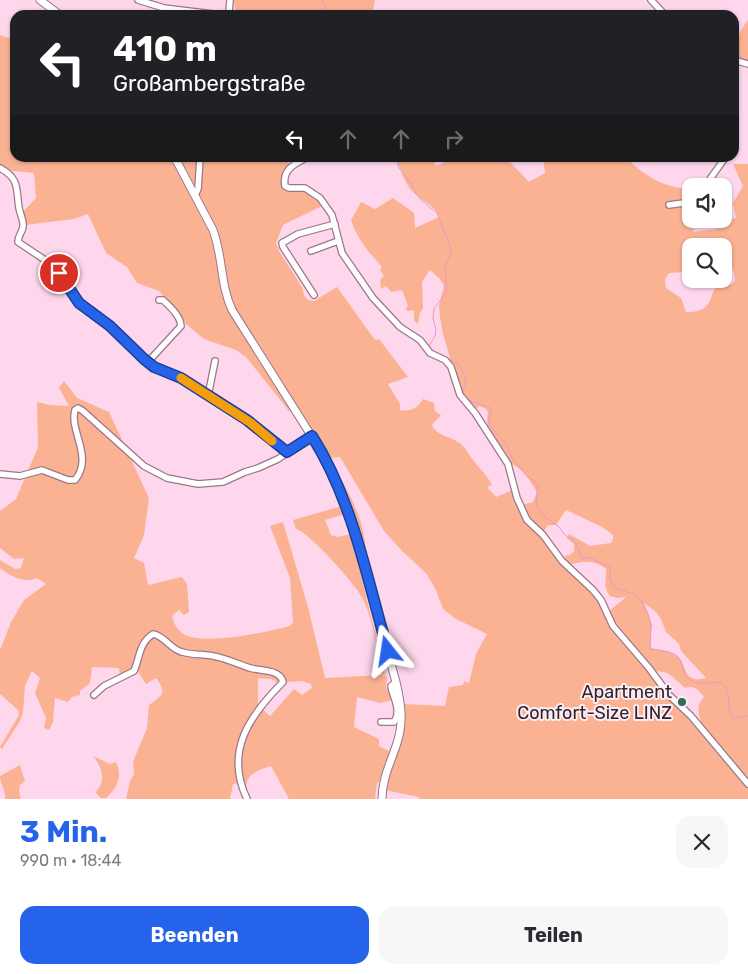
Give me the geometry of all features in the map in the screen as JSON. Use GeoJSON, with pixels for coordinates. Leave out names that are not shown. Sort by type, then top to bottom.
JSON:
{"type":"FeatureCollection","features":[{"type":"Feature","properties":{"kind":"main road"},"geometry":{"type":"LineString","coordinates":[[43,1],[54,10]]}},
{"type":"Feature","properties":{"kind":"main road"},"geometry":{"type":"LineString","coordinates":[[177,162],[215,235],[224,289],[232,310],[312,436],[331,470],[348,511],[402,708],[401,727],[384,779],[382,799]]}},
{"type":"Feature","properties":{"kind":"street"},"geometry":{"type":"LineString","coordinates":[[138,0],[164,8],[181,10]]}},
{"type":"Feature","properties":{"kind":"street"},"geometry":{"type":"LineString","coordinates":[[651,0],[660,10]]}},
{"type":"Feature","properties":{"kind":"street"},"geometry":{"type":"LineString","coordinates":[[195,194],[198,189],[200,162]]}},
{"type":"Feature","properties":{"kind":"street"},"geometry":{"type":"LineString","coordinates":[[297,162],[288,169],[284,178],[285,186],[289,188],[304,188],[315,193],[328,208],[335,224],[338,241],[344,257],[373,298],[401,328],[420,340],[427,351],[445,360],[452,368],[461,397],[475,413],[508,464],[515,491],[527,520],[543,535],[562,561],[593,590],[601,600],[613,626],[650,668],[669,695],[691,716],[748,784]]}},
{"type":"Feature","properties":{"kind":"street"},"geometry":{"type":"LineString","coordinates":[[711,178],[722,162]]}},
{"type":"Feature","properties":{"kind":"street"},"geometry":{"type":"LineString","coordinates":[[0,168],[11,176],[16,185],[23,225],[18,242],[47,260],[59,273],[79,303],[110,326],[148,362],[181,378],[251,423],[287,452]]}},
{"type":"Feature","properties":{"kind":"street"},"geometry":{"type":"LineString","coordinates":[[669,205],[682,203]]}},
{"type":"Feature","properties":{"kind":"street"},"geometry":{"type":"LineString","coordinates":[[314,295],[282,243],[298,234],[335,224]]}},
{"type":"Feature","properties":{"kind":"street"},"geometry":{"type":"LineString","coordinates":[[311,250],[338,241]]}},
{"type":"Feature","properties":{"kind":"street"},"geometry":{"type":"LineString","coordinates":[[148,362],[181,326],[173,311],[163,300],[159,300]]}},
{"type":"Feature","properties":{"kind":"street"},"geometry":{"type":"LineString","coordinates":[[208,396],[215,361]]}},
{"type":"Feature","properties":{"kind":"street"},"geometry":{"type":"LineString","coordinates":[[0,475],[20,476],[42,470],[68,480],[75,480],[79,473],[81,459],[80,444],[74,418],[75,410],[78,408],[144,466],[174,480],[198,484],[219,484],[244,472],[264,466],[312,436]]}},
{"type":"Feature","properties":{"kind":"street"},"geometry":{"type":"LineString","coordinates":[[94,695],[104,686],[134,670],[140,650],[146,640],[153,634],[161,636],[170,647],[183,652],[214,656],[243,666],[280,675],[283,682],[254,714],[242,736],[238,770],[247,799]]}},
{"type":"Feature","properties":{"kind":"street"},"geometry":{"type":"LineString","coordinates":[[381,722],[394,722],[397,717],[391,686],[396,682]]}},
{"type":"Feature","properties":{"kind":"shaded area"},"geometry":{"type":"Polygon","coordinates":[[[233,0],[375,0],[373,10],[236,10],[233,0]]]}},
{"type":"Feature","properties":{"kind":"shaded area"},"geometry":{"type":"Polygon","coordinates":[[[748,20],[748,61],[739,58],[739,36],[748,20]]]}},
{"type":"Feature","properties":{"kind":"shaded area"},"geometry":{"type":"Polygon","coordinates":[[[0,35],[10,38],[10,162],[173,162],[208,224],[199,197],[202,162],[287,162],[291,165],[283,184],[295,189],[311,192],[324,205],[283,225],[276,243],[302,287],[304,295],[308,300],[314,301],[337,287],[375,340],[379,339],[408,377],[388,384],[400,404],[400,410],[414,409],[423,399],[434,403],[435,411],[441,415],[432,425],[434,429],[463,446],[490,481],[492,485],[487,487],[496,497],[513,490],[526,520],[596,595],[612,626],[704,731],[699,713],[699,705],[704,697],[702,694],[694,688],[685,688],[668,673],[653,671],[613,626],[607,613],[626,597],[610,596],[605,586],[606,569],[593,562],[569,565],[564,556],[570,555],[574,551],[574,544],[567,538],[569,534],[590,546],[611,543],[613,535],[602,527],[566,510],[556,525],[548,525],[543,533],[531,523],[522,505],[533,502],[537,492],[521,470],[509,464],[490,434],[487,421],[488,412],[486,409],[479,406],[476,409],[461,395],[449,361],[450,358],[443,334],[439,306],[444,286],[440,279],[430,270],[422,282],[423,308],[417,324],[414,320],[414,310],[407,311],[406,308],[408,306],[402,290],[391,292],[386,286],[381,289],[380,280],[384,276],[380,270],[382,267],[364,245],[351,220],[361,202],[375,209],[393,198],[414,213],[415,228],[439,217],[435,209],[408,186],[398,162],[434,162],[436,166],[444,162],[510,162],[529,182],[545,173],[544,162],[631,162],[656,180],[682,188],[682,228],[694,228],[693,232],[716,228],[732,228],[732,219],[736,218],[733,203],[743,186],[733,164],[748,164],[748,799],[419,799],[419,797],[384,790],[403,704],[445,706],[449,687],[463,685],[464,681],[469,683],[476,654],[487,634],[456,619],[443,609],[436,590],[426,573],[384,531],[340,457],[330,458],[275,382],[291,411],[289,411],[246,357],[236,350],[204,339],[186,324],[159,291],[137,283],[127,267],[106,253],[88,214],[74,219],[25,225],[22,213],[36,198],[34,173],[4,170],[0,167],[0,35]],[[644,603],[652,624],[651,648],[672,653],[678,657],[689,676],[698,679],[706,678],[681,651],[679,644],[666,632],[656,612],[644,603]]]}},
{"type":"Feature","properties":{"kind":"shaded area"},"geometry":{"type":"Polygon","coordinates":[[[181,162],[199,162],[196,188],[181,162]]]}},
{"type":"Feature","properties":{"kind":"shaded area"},"geometry":{"type":"Polygon","coordinates":[[[64,381],[77,398],[109,412],[149,498],[144,535],[134,558],[144,563],[148,585],[182,577],[187,584],[189,612],[184,615],[179,610],[172,616],[175,625],[182,633],[191,637],[218,639],[251,635],[290,626],[293,622],[290,578],[270,526],[283,522],[308,607],[325,678],[382,675],[369,615],[359,592],[312,540],[296,529],[293,520],[342,506],[345,514],[325,520],[331,535],[338,537],[351,534],[385,674],[382,676],[387,676],[386,688],[391,693],[393,700],[380,703],[357,697],[354,727],[379,739],[379,746],[391,752],[377,783],[375,799],[289,799],[271,766],[253,774],[247,781],[247,792],[250,799],[248,799],[241,775],[240,763],[244,740],[254,718],[261,708],[270,716],[294,689],[302,695],[312,688],[311,684],[302,681],[285,682],[282,675],[278,672],[255,668],[213,655],[213,658],[254,670],[274,673],[281,679],[278,683],[271,679],[258,678],[258,706],[244,728],[238,752],[237,769],[239,783],[233,784],[230,799],[126,799],[130,781],[134,774],[133,762],[147,728],[149,705],[158,699],[162,693],[162,687],[156,678],[146,684],[137,670],[132,669],[120,675],[119,668],[92,667],[90,683],[80,691],[80,695],[72,697],[68,702],[55,698],[53,722],[49,730],[44,728],[46,718],[35,693],[40,678],[32,671],[25,686],[23,712],[20,721],[2,749],[0,747],[19,715],[18,710],[0,694],[0,650],[11,622],[24,600],[46,584],[37,578],[22,580],[0,568],[0,560],[15,569],[21,568],[24,558],[14,559],[0,548],[0,511],[16,499],[38,447],[37,402],[69,406],[59,388],[64,381]]]}},
{"type":"Feature","properties":{"kind":"shaded area"},"geometry":{"type":"Polygon","coordinates":[[[338,474],[359,517],[365,540],[371,580],[338,474]]]}},
{"type":"Feature","properties":{"kind":"shaded area"},"geometry":{"type":"Polygon","coordinates":[[[93,756],[110,764],[116,762],[118,767],[118,782],[106,798],[101,798],[95,792],[101,784],[102,774],[93,756]]]}},
{"type":"Feature","properties":{"kind":"shaded area"},"geometry":{"type":"Polygon","coordinates":[[[20,765],[25,781],[20,785],[21,799],[5,799],[0,776],[20,765]]]}},
{"type":"Feature","properties":{"kind":"waterway"},"geometry":{"type":"LineString","coordinates":[[322,0],[325,10]]}},
{"type":"Feature","properties":{"kind":"waterway"},"geometry":{"type":"LineString","coordinates":[[397,162],[399,168],[412,184],[420,199],[437,213],[452,251],[445,266],[447,291],[434,309],[433,318],[436,330],[429,346],[433,351],[455,362],[463,371],[465,385],[462,394]]}},
{"type":"Feature","properties":{"kind":"waterway"},"geometry":{"type":"LineString","coordinates":[[468,400],[489,407],[491,410],[489,422],[491,427],[506,444],[512,458],[527,476],[538,485],[536,503],[542,515],[559,527],[564,534],[576,543],[581,558],[590,558],[610,567],[610,579],[615,588],[633,594],[642,601],[651,626],[650,649],[677,656],[685,675],[694,682],[722,683],[728,692],[729,710],[733,718],[748,716]]}},
{"type":"Feature","properties":{"kind":"slow traffic"},"geometry":{"type":"LineString","coordinates":[[181,378],[251,423],[272,441]]}},
{"type":"Feature","properties":{"kind":"place","name":"Apartment Comfort-Size LINZ"},"geometry":{"type":"Point","coordinates":[682,702]}},
{"type":"Feature","properties":{"kind":"route"},"geometry":{"type":"LineString","coordinates":[[59,273],[79,303],[110,326],[134,351],[154,367],[181,378],[247,420],[287,452],[312,436],[331,470],[348,511],[388,651]]}}]}
